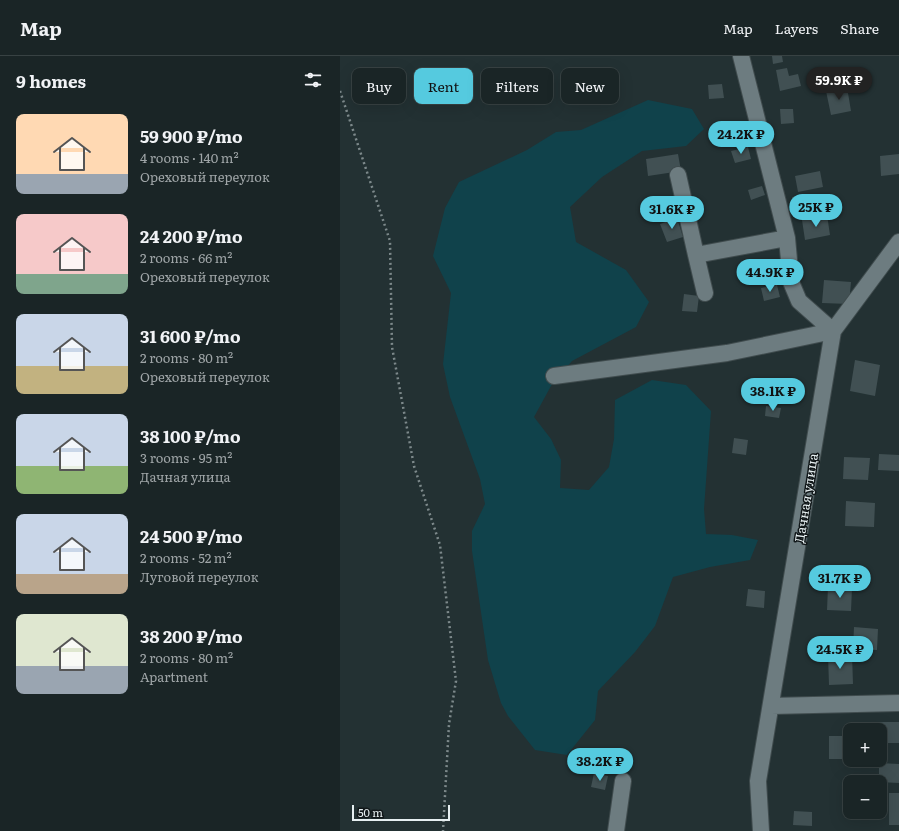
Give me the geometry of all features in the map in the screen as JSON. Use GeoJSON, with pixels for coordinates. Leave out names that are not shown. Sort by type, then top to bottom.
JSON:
{"type":"FeatureCollection","features":[{"type":"Feature","properties":{"kind":"street"},"geometry":{"type":"LineString","coordinates":[[741,56],[787,238],[791,282],[799,301],[833,331]]}},
{"type":"Feature","properties":{"kind":"street"},"geometry":{"type":"LineString","coordinates":[[678,175],[705,293]]}},
{"type":"Feature","properties":{"kind":"street"},"geometry":{"type":"LineString","coordinates":[[696,255],[787,238]]}},
{"type":"Feature","properties":{"kind":"street"},"geometry":{"type":"LineString","coordinates":[[554,376],[727,353],[833,331],[899,242]]}},
{"type":"Feature","properties":{"kind":"street","name":"Дачная улица"},"geometry":{"type":"LineString","coordinates":[[761,831],[758,781],[833,331]]}},
{"type":"Feature","properties":{"kind":"street"},"geometry":{"type":"LineString","coordinates":[[771,706],[899,703]]}},
{"type":"Feature","properties":{"kind":"street"},"geometry":{"type":"LineString","coordinates":[[616,831],[622,781]]}},
{"type":"Feature","properties":{"kind":"path"},"geometry":{"type":"LineString","coordinates":[[340,91],[390,241],[392,348],[414,466],[440,545],[456,681],[448,724],[443,831]]}},
{"type":"Feature","properties":{"kind":"shaded area"},"geometry":{"type":"Polygon","coordinates":[[[648,100],[692,109],[704,129],[686,146],[642,151],[602,177],[570,207],[576,242],[626,270],[649,302],[636,327],[572,361],[551,386],[534,417],[551,439],[561,460],[560,488],[589,490],[609,467],[614,439],[615,400],[652,380],[686,385],[711,411],[704,509],[706,534],[732,535],[758,540],[750,560],[710,567],[673,577],[655,626],[635,652],[598,691],[595,720],[567,755],[535,750],[508,716],[501,703],[488,660],[472,551],[472,531],[485,504],[480,479],[450,397],[443,364],[451,293],[433,256],[445,208],[459,182],[527,150],[556,132],[581,130],[648,100]]]}},
{"type":"Feature","properties":{"kind":"building"},"geometry":{"type":"Polygon","coordinates":[[[772,56],[782,56],[783,62],[773,64],[772,56]]]}},
{"type":"Feature","properties":{"kind":"building"},"geometry":{"type":"Polygon","coordinates":[[[787,68],[789,76],[798,74],[801,86],[780,91],[776,70],[787,68]]]}},
{"type":"Feature","properties":{"kind":"building"},"geometry":{"type":"Polygon","coordinates":[[[722,84],[724,98],[709,99],[708,85],[722,84]]]}},
{"type":"Feature","properties":{"kind":"building"},"geometry":{"type":"Polygon","coordinates":[[[847,87],[851,111],[831,115],[826,91],[847,87]]]}},
{"type":"Feature","properties":{"kind":"building"},"geometry":{"type":"Polygon","coordinates":[[[780,109],[793,109],[794,123],[781,124],[780,109]]]}},
{"type":"Feature","properties":{"kind":"building"},"geometry":{"type":"Polygon","coordinates":[[[748,147],[751,159],[735,163],[731,151],[748,147]]]}},
{"type":"Feature","properties":{"kind":"building"},"geometry":{"type":"Polygon","coordinates":[[[678,154],[681,171],[648,176],[646,159],[678,154]]]}},
{"type":"Feature","properties":{"kind":"building"},"geometry":{"type":"Polygon","coordinates":[[[899,154],[899,174],[881,176],[880,156],[899,154]]]}},
{"type":"Feature","properties":{"kind":"building"},"geometry":{"type":"Polygon","coordinates":[[[820,171],[823,187],[798,192],[795,176],[820,171]]]}},
{"type":"Feature","properties":{"kind":"building"},"geometry":{"type":"Polygon","coordinates":[[[762,186],[765,195],[751,200],[748,190],[762,186]]]}},
{"type":"Feature","properties":{"kind":"building"},"geometry":{"type":"Polygon","coordinates":[[[806,195],[807,205],[793,207],[792,197],[806,195]]]}},
{"type":"Feature","properties":{"kind":"building"},"geometry":{"type":"Polygon","coordinates":[[[827,215],[830,235],[805,240],[802,220],[827,215]]]}},
{"type":"Feature","properties":{"kind":"building"},"geometry":{"type":"Polygon","coordinates":[[[677,218],[683,237],[667,242],[660,224],[677,218]]]}},
{"type":"Feature","properties":{"kind":"building"},"geometry":{"type":"Polygon","coordinates":[[[824,280],[851,282],[849,304],[822,303],[824,280]]]}},
{"type":"Feature","properties":{"kind":"building"},"geometry":{"type":"Polygon","coordinates":[[[777,285],[780,297],[764,301],[761,288],[777,285]]]}},
{"type":"Feature","properties":{"kind":"building"},"geometry":{"type":"Polygon","coordinates":[[[684,294],[699,296],[697,312],[682,311],[684,294]]]}},
{"type":"Feature","properties":{"kind":"building"},"geometry":{"type":"Polygon","coordinates":[[[855,360],[880,365],[875,396],[850,391],[855,360]]]}},
{"type":"Feature","properties":{"kind":"building"},"geometry":{"type":"Polygon","coordinates":[[[766,406],[781,408],[779,418],[765,416],[766,406]]]}},
{"type":"Feature","properties":{"kind":"building"},"geometry":{"type":"Polygon","coordinates":[[[734,438],[748,440],[746,455],[732,453],[734,438]]]}},
{"type":"Feature","properties":{"kind":"building"},"geometry":{"type":"Polygon","coordinates":[[[879,454],[899,455],[899,471],[878,470],[879,454]]]}},
{"type":"Feature","properties":{"kind":"building"},"geometry":{"type":"Polygon","coordinates":[[[844,457],[870,458],[868,480],[843,479],[844,457]]]}},
{"type":"Feature","properties":{"kind":"building"},"geometry":{"type":"Polygon","coordinates":[[[846,501],[875,503],[874,527],[845,526],[846,501]]]}},
{"type":"Feature","properties":{"kind":"building"},"geometry":{"type":"Polygon","coordinates":[[[828,587],[852,588],[851,611],[827,610],[828,587]]]}},
{"type":"Feature","properties":{"kind":"building"},"geometry":{"type":"Polygon","coordinates":[[[748,589],[765,591],[764,608],[746,606],[748,589]]]}},
{"type":"Feature","properties":{"kind":"building"},"geometry":{"type":"Polygon","coordinates":[[[854,627],[878,629],[877,650],[853,649],[854,627]]]}},
{"type":"Feature","properties":{"kind":"building"},"geometry":{"type":"Polygon","coordinates":[[[852,654],[853,684],[829,685],[828,655],[852,654]]]}},
{"type":"Feature","properties":{"kind":"building"},"geometry":{"type":"Polygon","coordinates":[[[899,722],[899,743],[887,743],[887,723],[876,723],[899,722]]]}},
{"type":"Feature","properties":{"kind":"building"},"geometry":{"type":"Polygon","coordinates":[[[829,736],[843,736],[843,759],[829,759],[829,736]]]}},
{"type":"Feature","properties":{"kind":"building"},"geometry":{"type":"Polygon","coordinates":[[[887,763],[899,764],[899,783],[887,782],[887,775],[879,775],[879,767],[887,767],[887,763]]]}},
{"type":"Feature","properties":{"kind":"building"},"geometry":{"type":"Polygon","coordinates":[[[594,773],[608,776],[605,790],[591,787],[594,773]]]}},
{"type":"Feature","properties":{"kind":"building"},"geometry":{"type":"Polygon","coordinates":[[[889,793],[899,793],[899,825],[889,825],[889,793]]]}},
{"type":"Feature","properties":{"kind":"building"},"geometry":{"type":"Polygon","coordinates":[[[794,811],[812,812],[812,826],[793,825],[794,811]]]}}]}
